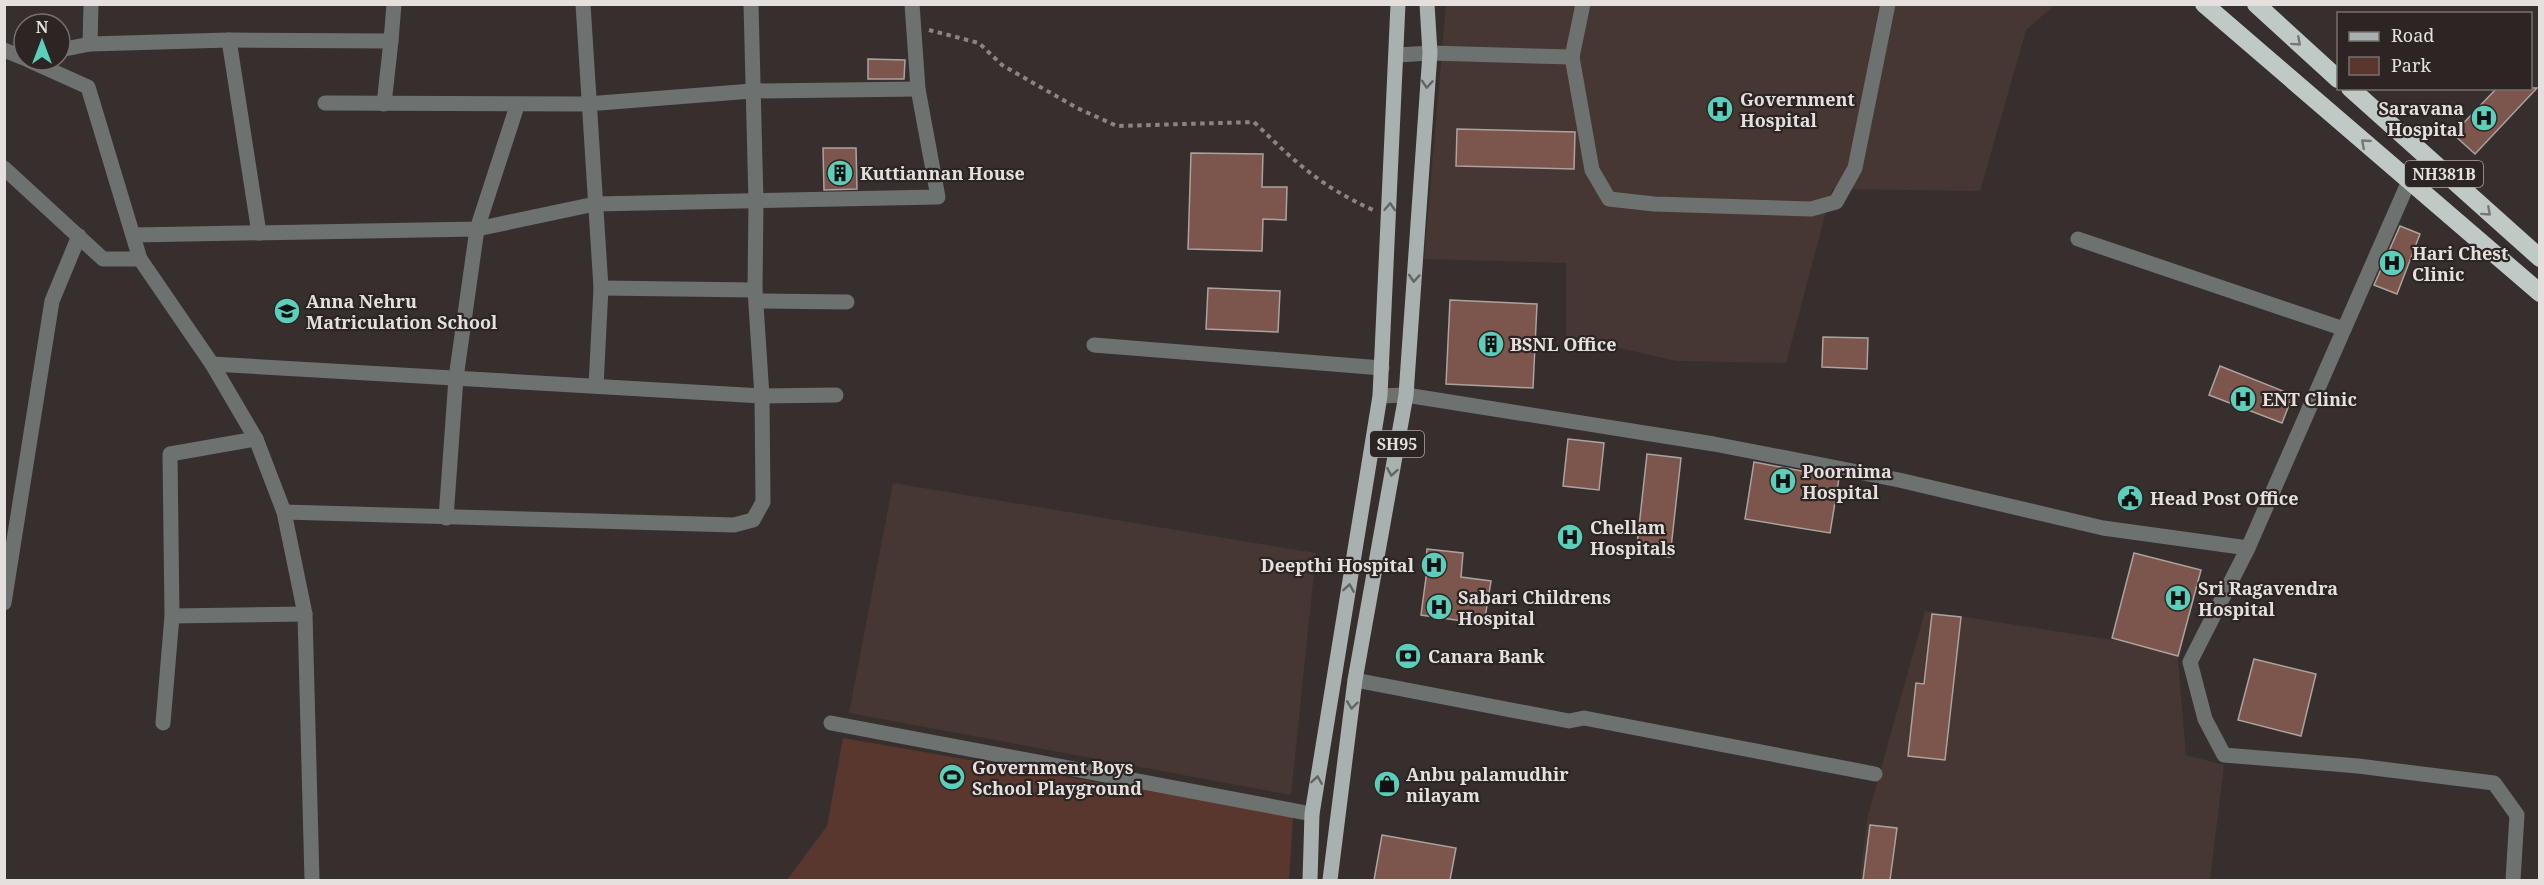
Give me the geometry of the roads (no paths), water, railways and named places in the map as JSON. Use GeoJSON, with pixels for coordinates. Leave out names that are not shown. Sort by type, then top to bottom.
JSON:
{"type":"FeatureCollection","features":[{"type":"Feature","properties":{"kind":"highway","name":"NH381B"},"geometry":{"type":"LineString","coordinates":[[2204,4],[2540,292]]}},
{"type":"Feature","properties":{"kind":"highway"},"geometry":{"type":"LineString","coordinates":[[2256,4],[2337,77]]}},
{"type":"Feature","properties":{"kind":"highway","name":"NH381B"},"geometry":{"type":"LineString","coordinates":[[2352,90],[2540,258]]}},
{"type":"Feature","properties":{"kind":"main road","name":"SH95"},"geometry":{"type":"LineString","coordinates":[[1310,880],[1312,814],[1380,396],[1398,55],[1398,4]]}},
{"type":"Feature","properties":{"kind":"main road","name":"SH95"},"geometry":{"type":"LineString","coordinates":[[1330,880],[1355,680],[1406,395],[1430,53],[1427,4]]}},
{"type":"Feature","properties":{"kind":"street"},"geometry":{"type":"LineString","coordinates":[[90,44],[91,4]]}},
{"type":"Feature","properties":{"kind":"street"},"geometry":{"type":"LineString","coordinates":[[384,104],[394,4]]}},
{"type":"Feature","properties":{"kind":"street"},"geometry":{"type":"LineString","coordinates":[[583,4],[587,104],[601,288],[596,386]]}},
{"type":"Feature","properties":{"kind":"street"},"geometry":{"type":"LineString","coordinates":[[284,512],[734,525],[753,520],[764,502],[762,396],[756,295],[751,4]]}},
{"type":"Feature","properties":{"kind":"street"},"geometry":{"type":"LineString","coordinates":[[133,234],[477,229],[595,204],[938,198],[918,89],[912,4]]}},
{"type":"Feature","properties":{"kind":"street"},"geometry":{"type":"LineString","coordinates":[[1583,4],[1572,57],[1592,170],[1609,200],[1654,204],[1811,208],[1836,202],[1855,168],[1888,4]]}},
{"type":"Feature","properties":{"kind":"street"},"geometry":{"type":"LineString","coordinates":[[229,40],[259,232]]}},
{"type":"Feature","properties":{"kind":"street"},"geometry":{"type":"LineString","coordinates":[[72,48],[90,44],[229,40],[392,41]]}},
{"type":"Feature","properties":{"kind":"street"},"geometry":{"type":"LineString","coordinates":[[1398,55],[1430,53],[1572,57]]}},
{"type":"Feature","properties":{"kind":"street"},"geometry":{"type":"LineString","coordinates":[[57,72],[88,87],[140,259],[212,364],[256,438],[284,512],[305,614],[312,880]]}},
{"type":"Feature","properties":{"kind":"street"},"geometry":{"type":"LineString","coordinates":[[325,103],[517,106],[587,104],[752,91],[918,89]]}},
{"type":"Feature","properties":{"kind":"street"},"geometry":{"type":"LineString","coordinates":[[446,518],[456,378],[477,229],[517,106]]}},
{"type":"Feature","properties":{"kind":"street"},"geometry":{"type":"LineString","coordinates":[[2427,159],[2409,181],[2248,548],[2190,662],[2205,720],[2224,755],[2358,766],[2494,783],[2517,815],[2513,880]]}},
{"type":"Feature","properties":{"kind":"street"},"geometry":{"type":"LineString","coordinates":[[4,168],[104,259],[140,259]]}},
{"type":"Feature","properties":{"kind":"street"},"geometry":{"type":"LineString","coordinates":[[4,603],[51,301],[79,236]]}},
{"type":"Feature","properties":{"kind":"street"},"geometry":{"type":"LineString","coordinates":[[2078,239],[2344,329]]}},
{"type":"Feature","properties":{"kind":"street"},"geometry":{"type":"LineString","coordinates":[[601,288],[848,302]]}},
{"type":"Feature","properties":{"kind":"street"},"geometry":{"type":"LineString","coordinates":[[1094,345],[1382,368]]}},
{"type":"Feature","properties":{"kind":"street"},"geometry":{"type":"LineString","coordinates":[[212,364],[762,396],[836,395]]}},
{"type":"Feature","properties":{"kind":"street"},"geometry":{"type":"LineString","coordinates":[[1380,396],[1406,395],[1714,444],[1899,480],[2103,528],[2248,548]]}},
{"type":"Feature","properties":{"kind":"street"},"geometry":{"type":"LineString","coordinates":[[163,723],[172,616],[171,454],[256,438]]}},
{"type":"Feature","properties":{"kind":"street"},"geometry":{"type":"LineString","coordinates":[[172,616],[305,614]]}},
{"type":"Feature","properties":{"kind":"street"},"geometry":{"type":"LineString","coordinates":[[1355,680],[1569,721],[1584,718],[1875,774]]}},
{"type":"Feature","properties":{"kind":"street"},"geometry":{"type":"LineString","coordinates":[[831,723],[1312,814]]}},
{"type":"Feature","properties":{"kind":"place","name":"Government Hospital"},"geometry":{"type":"Point","coordinates":[1720,109]}},
{"type":"Feature","properties":{"kind":"place","name":"Saravana Hospital"},"geometry":{"type":"Point","coordinates":[2484,118]}},
{"type":"Feature","properties":{"kind":"place","name":"Kuttiannan House"},"geometry":{"type":"Point","coordinates":[840,173]}},
{"type":"Feature","properties":{"kind":"place","name":"Hari Chest Clinic"},"geometry":{"type":"Point","coordinates":[2392,263]}},
{"type":"Feature","properties":{"kind":"place","name":"Anna Nehru Matriculation School"},"geometry":{"type":"Point","coordinates":[287,311]}},
{"type":"Feature","properties":{"kind":"place","name":"BSNL Office"},"geometry":{"type":"Point","coordinates":[1491,344]}},
{"type":"Feature","properties":{"kind":"place","name":"ENT Clinic"},"geometry":{"type":"Point","coordinates":[2243,399]}},
{"type":"Feature","properties":{"kind":"place","name":"Poornima Hospital"},"geometry":{"type":"Point","coordinates":[1783,481]}},
{"type":"Feature","properties":{"kind":"place","name":"Head Post Office"},"geometry":{"type":"Point","coordinates":[2130,498]}},
{"type":"Feature","properties":{"kind":"place","name":"Chellam Hospitals"},"geometry":{"type":"Point","coordinates":[1570,537]}},
{"type":"Feature","properties":{"kind":"place","name":"Deepthi Hospital"},"geometry":{"type":"Point","coordinates":[1434,565]}},
{"type":"Feature","properties":{"kind":"place","name":"Sri Ragavendra Hospital"},"geometry":{"type":"Point","coordinates":[2178,598]}},
{"type":"Feature","properties":{"kind":"place","name":"Sabari Childrens Hospital"},"geometry":{"type":"Point","coordinates":[1439,607]}},
{"type":"Feature","properties":{"kind":"place","name":"Canara Bank"},"geometry":{"type":"Point","coordinates":[1408,656]}},
{"type":"Feature","properties":{"kind":"place","name":"Government Boys School Playground"},"geometry":{"type":"Point","coordinates":[952,777]}},
{"type":"Feature","properties":{"kind":"place","name":"Anbu palamudhir nilayam"},"geometry":{"type":"Point","coordinates":[1387,784]}}]}
